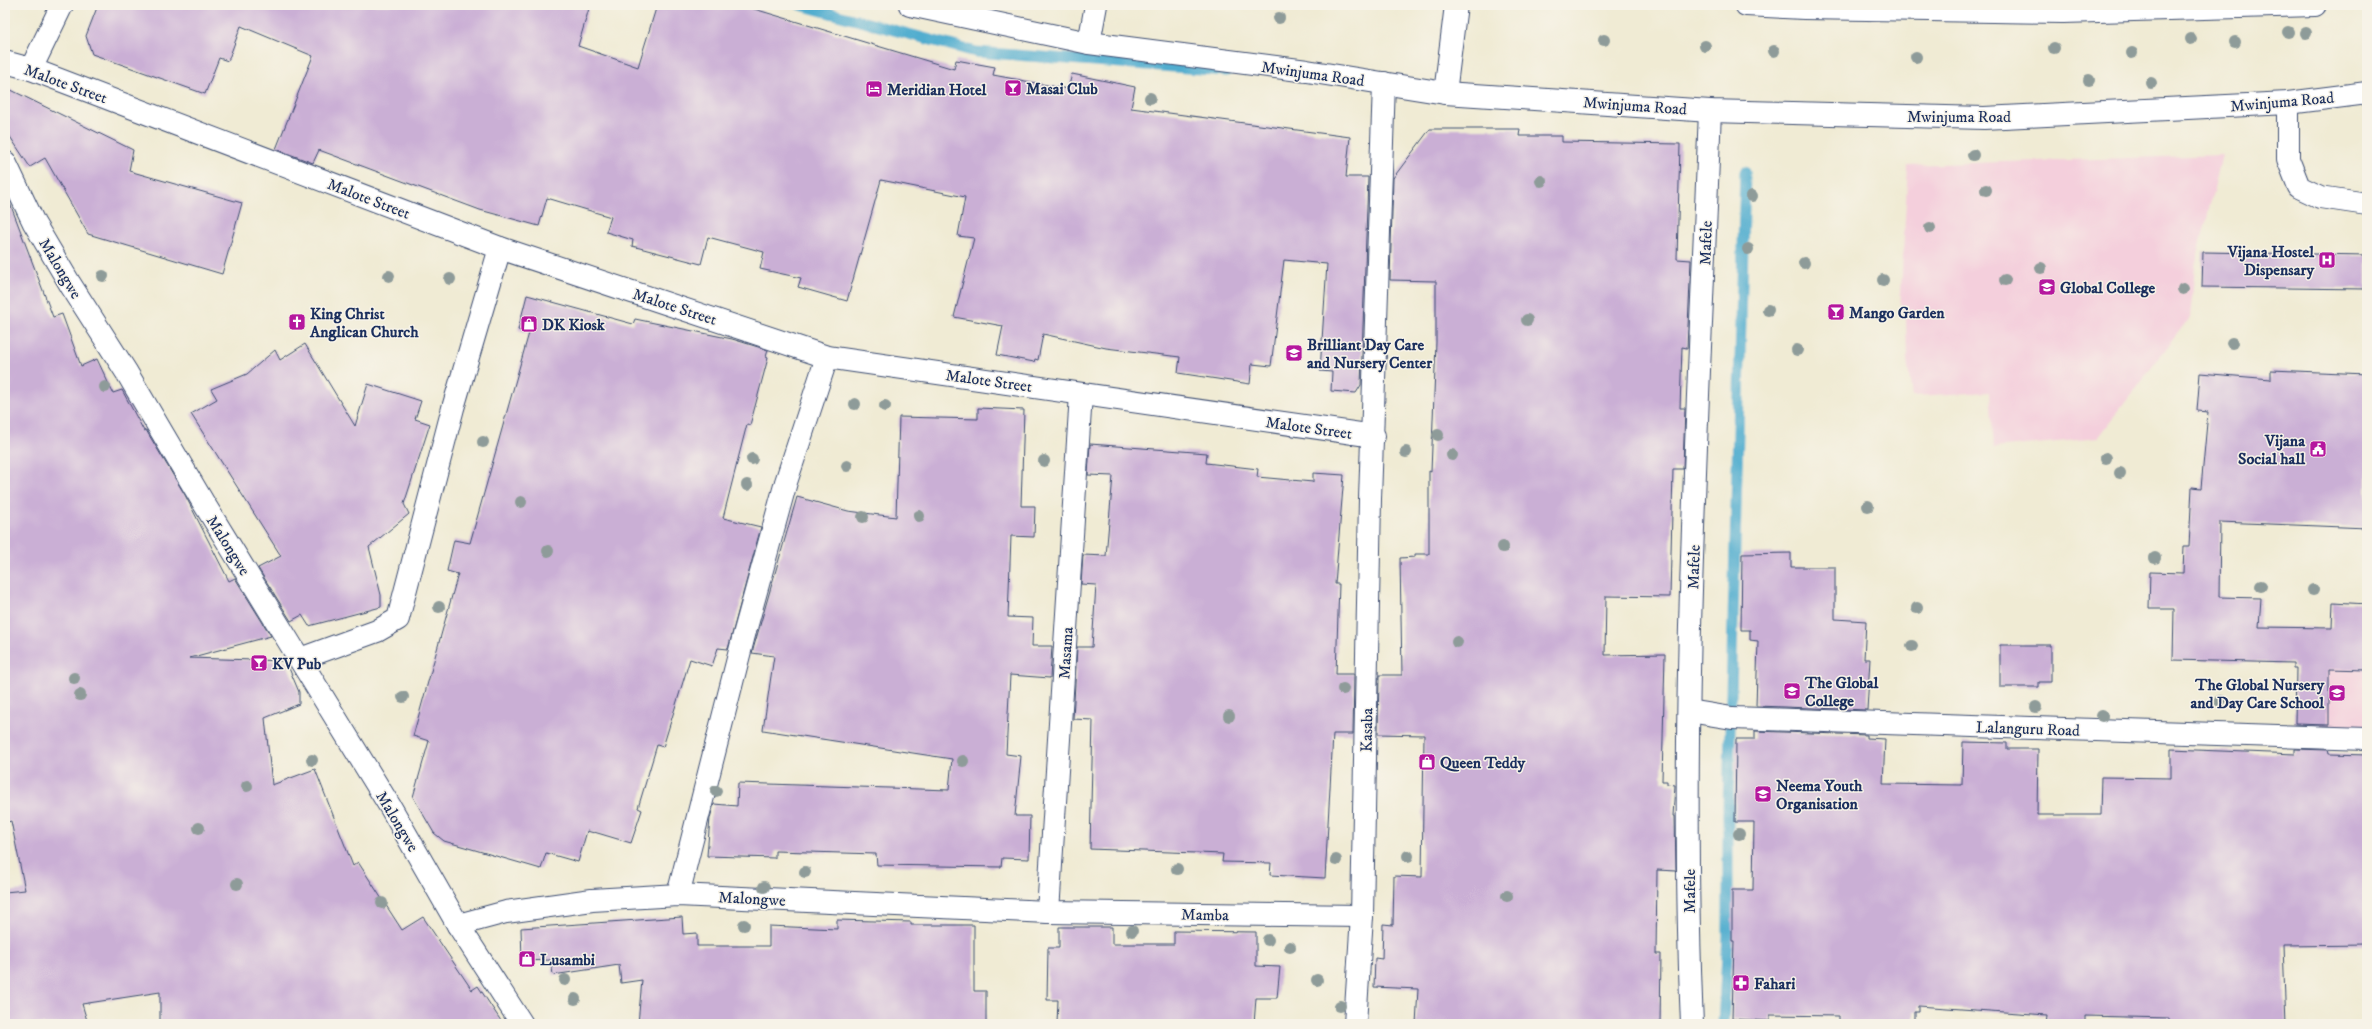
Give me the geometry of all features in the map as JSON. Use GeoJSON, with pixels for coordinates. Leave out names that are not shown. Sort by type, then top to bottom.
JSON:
{"type":"FeatureCollection","features":[{"type":"Feature","properties":{"kind":"street"},"geometry":{"type":"LineString","coordinates":[[31,69],[62,5]]}},
{"type":"Feature","properties":{"kind":"street","name":"Mwinjuma Road"},"geometry":{"type":"LineString","coordinates":[[910,5],[1089,43],[1445,92],[1710,111],[1984,118],[2288,103],[2367,93]]}},
{"type":"Feature","properties":{"kind":"street"},"geometry":{"type":"LineString","coordinates":[[1089,43],[1096,5]]}},
{"type":"Feature","properties":{"kind":"street"},"geometry":{"type":"LineString","coordinates":[[1445,92],[1456,5]]}},
{"type":"Feature","properties":{"kind":"street"},"geometry":{"type":"LineString","coordinates":[[1746,5],[1812,8],[2063,12],[2314,5]]}},
{"type":"Feature","properties":{"kind":"street","name":"Malote Street"},"geometry":{"type":"LineString","coordinates":[[5,62],[31,69],[500,248],[827,357],[1374,436]]}},
{"type":"Feature","properties":{"kind":"street","name":"Kasaba"},"geometry":{"type":"LineString","coordinates":[[1355,1024],[1362,916],[1370,499],[1374,436],[1384,83]]}},
{"type":"Feature","properties":{"kind":"street"},"geometry":{"type":"LineString","coordinates":[[2288,103],[2288,159],[2299,187],[2320,197],[2367,204]]}},
{"type":"Feature","properties":{"kind":"street","name":"Mafele"},"geometry":{"type":"LineString","coordinates":[[1692,1024],[1689,945],[1689,711],[1710,111]]}},
{"type":"Feature","properties":{"kind":"street","name":"Malongwe"},"geometry":{"type":"LineString","coordinates":[[5,162],[34,223],[70,284],[391,808],[458,926],[522,1024]]}},
{"type":"Feature","properties":{"kind":"street"},"geometry":{"type":"LineString","coordinates":[[300,659],[377,631],[398,619],[453,408],[500,248]]}},
{"type":"Feature","properties":{"kind":"street"},"geometry":{"type":"LineString","coordinates":[[678,895],[744,635],[786,482],[827,357]]}},
{"type":"Feature","properties":{"kind":"street","name":"Masama"},"geometry":{"type":"LineString","coordinates":[[1048,912],[1081,394]]}},
{"type":"Feature","properties":{"kind":"street","name":"Lalanguru Road"},"geometry":{"type":"LineString","coordinates":[[1689,711],[1732,718],[2367,739]]}},
{"type":"Feature","properties":{"kind":"street","name":"Malongwe"},"geometry":{"type":"LineString","coordinates":[[458,926],[506,912],[592,900],[678,895],[1048,912]]}},
{"type":"Feature","properties":{"kind":"street","name":"Mamba"},"geometry":{"type":"LineString","coordinates":[[1048,912],[1362,916]]}},
{"type":"Feature","properties":{"kind":"shaded area","name":"Global College"},"geometry":{"type":"Polygon","coordinates":[[[2222,155],[2195,267],[2190,317],[2098,438],[1994,448],[1990,392],[1912,396],[1907,361],[1906,320],[1900,308],[1908,165],[2222,155]]]}},
{"type":"Feature","properties":{"kind":"shaded area","name":"The Global Nursery and Day Care School"},"geometry":{"type":"Polygon","coordinates":[[[2367,655],[2367,730],[2308,729],[2306,657],[2367,655]]]}},
{"type":"Feature","properties":{"kind":"building"},"geometry":{"type":"Polygon","coordinates":[[[98,5],[590,5],[578,46],[638,67],[657,5],[741,5],[954,69],[956,60],[995,67],[993,75],[1068,89],[1072,74],[1135,87],[1131,108],[1350,137],[1346,177],[1368,177],[1361,385],[1356,393],[1331,391],[1332,372],[1320,371],[1327,264],[1284,260],[1271,366],[1252,364],[1250,384],[1178,373],[1180,357],[1106,348],[1043,334],[1038,360],[1035,359],[1034,362],[997,355],[1003,326],[954,317],[974,238],[958,236],[965,197],[881,180],[847,301],[798,287],[801,278],[760,269],[764,252],[708,237],[701,264],[632,246],[633,240],[606,232],[611,217],[547,198],[539,226],[480,210],[319,150],[313,163],[276,149],[313,56],[241,26],[228,61],[219,58],[205,94],[92,54],[86,36],[98,5]]]}},
{"type":"Feature","properties":{"kind":"building"},"geometry":{"type":"Polygon","coordinates":[[[5,87],[133,150],[129,171],[242,203],[222,274],[88,234],[45,158],[30,167],[5,129],[5,87]]]}},
{"type":"Feature","properties":{"kind":"building"},"geometry":{"type":"Polygon","coordinates":[[[1430,129],[1520,129],[1519,136],[1562,136],[1562,142],[1680,144],[1677,259],[1691,260],[1687,348],[1682,347],[1680,408],[1685,408],[1683,469],[1673,469],[1670,597],[1606,596],[1605,655],[1665,654],[1662,781],[1667,781],[1667,784],[1675,785],[1673,816],[1675,816],[1676,871],[1657,870],[1656,954],[1661,954],[1660,1024],[1416,1024],[1418,989],[1374,987],[1375,958],[1382,959],[1383,924],[1393,925],[1394,876],[1422,877],[1424,735],[1378,734],[1379,675],[1402,675],[1400,558],[1415,557],[1415,554],[1429,554],[1429,471],[1431,472],[1436,342],[1436,281],[1390,280],[1393,178],[1430,129]]]}},
{"type":"Feature","properties":{"kind":"building"},"geometry":{"type":"Polygon","coordinates":[[[5,198],[8,198],[53,317],[62,314],[81,366],[97,359],[113,393],[122,390],[144,431],[146,430],[185,495],[229,581],[235,578],[271,636],[189,658],[286,661],[299,692],[299,704],[265,718],[272,785],[315,769],[353,866],[358,862],[402,930],[423,917],[472,990],[478,986],[503,1024],[160,1024],[160,992],[82,1004],[88,1024],[5,1024],[5,892],[25,890],[11,821],[5,823],[5,198]]]}},
{"type":"Feature","properties":{"kind":"building","name":"Vijana Hostel Dispensary"},"geometry":{"type":"Polygon","coordinates":[[[2203,252],[2367,255],[2367,289],[2202,287],[2203,252]]]}},
{"type":"Feature","properties":{"kind":"building"},"geometry":{"type":"Polygon","coordinates":[[[527,295],[633,324],[635,319],[732,339],[768,350],[766,357],[768,358],[750,425],[747,424],[723,518],[761,527],[728,649],[718,648],[712,666],[690,659],[663,747],[657,745],[638,808],[642,810],[631,843],[587,831],[578,862],[546,853],[541,869],[444,841],[434,833],[413,797],[429,741],[413,736],[458,574],[447,571],[454,540],[470,543],[529,333],[518,330],[527,295]]]}},
{"type":"Feature","properties":{"kind":"building"},"geometry":{"type":"Polygon","coordinates":[[[305,344],[355,426],[368,384],[421,401],[415,419],[430,424],[404,504],[409,514],[369,547],[381,595],[381,607],[309,626],[302,615],[291,621],[258,568],[281,556],[191,414],[217,399],[211,389],[247,374],[275,350],[280,360],[305,344]]]}},
{"type":"Feature","properties":{"kind":"building"},"geometry":{"type":"Polygon","coordinates":[[[2271,370],[2367,374],[2367,528],[2220,522],[2219,597],[2261,598],[2259,627],[2332,628],[2333,602],[2367,604],[2367,670],[2329,669],[2329,725],[2295,724],[2296,668],[2293,668],[2293,663],[2173,660],[2174,609],[2149,609],[2150,572],[2183,573],[2184,546],[2189,546],[2192,487],[2201,488],[2208,412],[2197,411],[2200,373],[2271,379],[2271,370]]]}},
{"type":"Feature","properties":{"kind":"building"},"geometry":{"type":"Polygon","coordinates":[[[978,408],[1024,410],[1021,506],[1035,506],[1034,537],[1011,536],[1008,617],[1033,618],[1032,646],[1052,646],[1050,678],[1010,675],[1006,754],[1021,756],[1015,816],[1030,816],[1029,859],[1002,858],[1001,867],[877,865],[876,854],[775,851],[775,858],[707,856],[710,818],[714,804],[737,806],[738,783],[949,790],[952,759],[763,730],[774,656],[752,653],[797,497],[848,511],[896,517],[899,417],[978,419],[978,408]]]}},
{"type":"Feature","properties":{"kind":"building"},"geometry":{"type":"Polygon","coordinates":[[[1090,444],[1207,453],[1206,463],[1258,469],[1257,477],[1313,482],[1313,473],[1344,475],[1335,584],[1339,584],[1336,674],[1354,674],[1353,734],[1333,734],[1325,878],[1270,875],[1271,863],[1222,862],[1223,854],[1090,849],[1093,720],[1073,719],[1077,647],[1092,647],[1096,585],[1081,584],[1083,555],[1106,556],[1113,476],[1088,475],[1090,444]]]}},
{"type":"Feature","properties":{"kind":"building"},"geometry":{"type":"Polygon","coordinates":[[[1791,553],[1791,567],[1835,567],[1835,619],[1866,621],[1864,659],[1870,659],[1867,710],[1756,706],[1758,641],[1750,640],[1750,630],[1741,630],[1742,554],[1791,553]]]}},
{"type":"Feature","properties":{"kind":"building"},"geometry":{"type":"Polygon","coordinates":[[[2000,645],[2051,645],[2051,682],[2039,682],[2039,687],[2000,687],[2000,645]]]}},
{"type":"Feature","properties":{"kind":"building"},"geometry":{"type":"Polygon","coordinates":[[[1755,731],[1866,735],[1866,738],[1885,739],[1883,784],[1962,785],[1963,742],[2007,743],[2007,749],[2038,749],[2037,815],[2100,815],[2101,777],[2171,778],[2171,749],[2295,754],[2295,749],[2328,750],[2329,754],[2367,755],[2367,945],[2283,946],[2286,1024],[2169,1024],[2169,1018],[2085,1016],[2085,1024],[2046,1024],[2047,1015],[1918,1006],[1918,1012],[1914,1012],[1914,1021],[1911,1021],[1910,1024],[1839,1024],[1839,1016],[1770,1015],[1770,1021],[1732,1019],[1734,941],[1732,941],[1732,890],[1753,890],[1754,822],[1735,822],[1736,739],[1755,739],[1755,731]]]}},
{"type":"Feature","properties":{"kind":"building"},"geometry":{"type":"Polygon","coordinates":[[[682,917],[683,934],[697,933],[697,946],[769,946],[769,926],[837,929],[837,920],[911,922],[911,925],[974,925],[974,991],[986,991],[986,1024],[638,1024],[642,980],[621,983],[619,965],[553,975],[551,960],[522,961],[521,928],[682,917]]]}},
{"type":"Feature","properties":{"kind":"building"},"geometry":{"type":"Polygon","coordinates":[[[1059,927],[1112,927],[1112,944],[1174,944],[1174,931],[1256,932],[1256,966],[1280,967],[1277,998],[1256,998],[1254,1024],[1057,1024],[1058,1000],[1047,1000],[1048,948],[1059,948],[1059,927]]]}},
{"type":"Feature","properties":{"kind":"waterway"},"geometry":{"type":"LineString","coordinates":[[800,5],[976,52],[1227,71]]}},
{"type":"Feature","properties":{"kind":"waterway"},"geometry":{"type":"LineString","coordinates":[[1723,1024],[1728,937],[1728,806],[1745,172]]}},
{"type":"Feature","properties":{"kind":"place","name":"Masai Club"},"geometry":{"type":"Point","coordinates":[1013,88]}},
{"type":"Feature","properties":{"kind":"place","name":"Meridian Hotel"},"geometry":{"type":"Point","coordinates":[874,89]}},
{"type":"Feature","properties":{"kind":"place","name":"Vijana Hostel Dispensary"},"geometry":{"type":"Point","coordinates":[2327,260]}},
{"type":"Feature","properties":{"kind":"place","name":"Global College"},"geometry":{"type":"Point","coordinates":[2047,287]}},
{"type":"Feature","properties":{"kind":"place","name":"Mango Garden"},"geometry":{"type":"Point","coordinates":[1836,312]}},
{"type":"Feature","properties":{"kind":"place","name":"King Christ Anglican Church"},"geometry":{"type":"Point","coordinates":[297,322]}},
{"type":"Feature","properties":{"kind":"place","name":"DK Kiosk"},"geometry":{"type":"Point","coordinates":[529,324]}},
{"type":"Feature","properties":{"kind":"place","name":"Brilliant Day Care and Nursery Center"},"geometry":{"type":"Point","coordinates":[1294,353]}},
{"type":"Feature","properties":{"kind":"place","name":"Vijana Social hall"},"geometry":{"type":"Point","coordinates":[2318,449]}},
{"type":"Feature","properties":{"kind":"place","name":"KV Pub"},"geometry":{"type":"Point","coordinates":[259,663]}},
{"type":"Feature","properties":{"kind":"place","name":"The Global College"},"geometry":{"type":"Point","coordinates":[1792,691]}},
{"type":"Feature","properties":{"kind":"place","name":"The Global Nursery and Day Care School"},"geometry":{"type":"Point","coordinates":[2337,693]}},
{"type":"Feature","properties":{"kind":"place","name":"Queen Teddy"},"geometry":{"type":"Point","coordinates":[1427,762]}},
{"type":"Feature","properties":{"kind":"place","name":"Neema Youth Organisation"},"geometry":{"type":"Point","coordinates":[1763,794]}},
{"type":"Feature","properties":{"kind":"place","name":"Lusambi"},"geometry":{"type":"Point","coordinates":[527,959]}},
{"type":"Feature","properties":{"kind":"place","name":"Fahari"},"geometry":{"type":"Point","coordinates":[1741,983]}}]}
